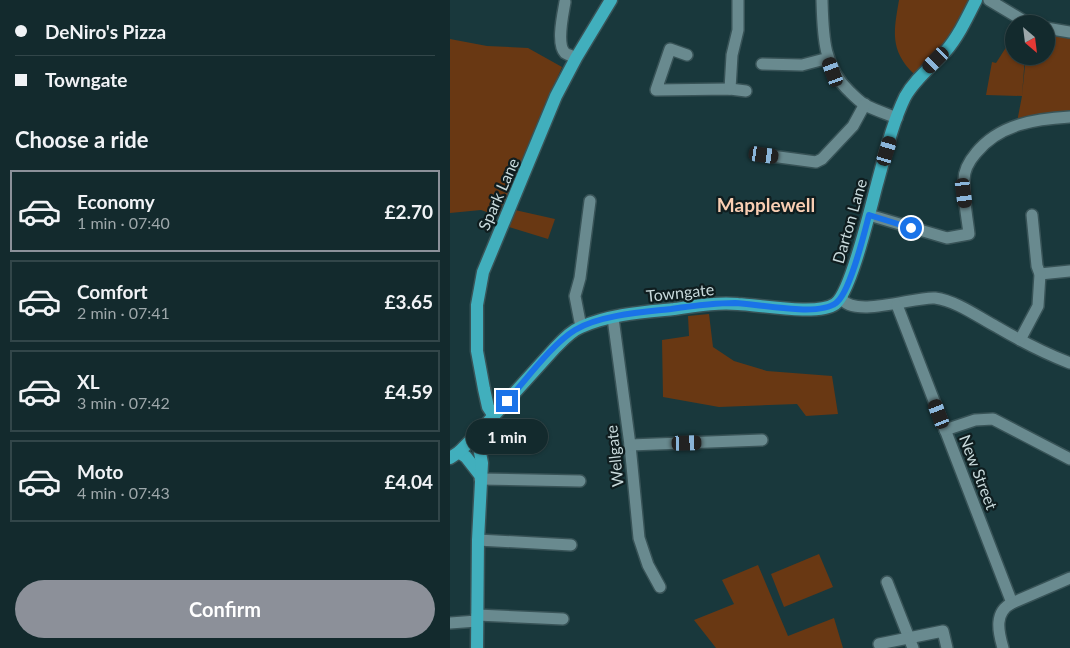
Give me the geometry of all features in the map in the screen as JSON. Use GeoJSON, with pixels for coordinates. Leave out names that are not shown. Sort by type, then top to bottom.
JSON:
{"type":"FeatureCollection","features":[{"type":"Feature","properties":{"kind":"main road","name":"Spark Lane"},"geometry":{"type":"LineString","coordinates":[[494,416],[488,407],[478,351],[477,319],[481,281],[491,251],[516,196],[556,96],[576,58],[611,0]]}},
{"type":"Feature","properties":{"kind":"main road","name":"Darton Lane"},"geometry":{"type":"LineString","coordinates":[[841,298],[847,286],[905,97],[917,80],[959,32],[976,0]]}},
{"type":"Feature","properties":{"kind":"main road","name":"Towngate"},"geometry":{"type":"LineString","coordinates":[[455,455],[480,432],[555,348],[581,327],[613,318],[712,304],[736,303],[813,310],[829,307],[841,298]]}},
{"type":"Feature","properties":{"kind":"main road"},"geometry":{"type":"LineString","coordinates":[[477,648],[478,540],[482,463],[478,442],[480,432]]}},
{"type":"Feature","properties":{"kind":"main road"},"geometry":{"type":"LineString","coordinates":[[455,455],[466,457],[480,477]]}},
{"type":"Feature","properties":{"kind":"street"},"geometry":{"type":"LineString","coordinates":[[730,90],[732,54],[738,30],[738,0]]}},
{"type":"Feature","properties":{"kind":"street"},"geometry":{"type":"LineString","coordinates":[[822,0],[824,38],[828,59],[833,72],[842,84],[865,104],[897,118]]}},
{"type":"Feature","properties":{"kind":"street"},"geometry":{"type":"LineString","coordinates":[[989,0],[1014,15]]}},
{"type":"Feature","properties":{"kind":"street"},"geometry":{"type":"LineString","coordinates":[[565,2],[560,34],[561,46],[565,53],[576,58]]}},
{"type":"Feature","properties":{"kind":"street"},"geometry":{"type":"LineString","coordinates":[[1055,30],[1070,32]]}},
{"type":"Feature","properties":{"kind":"street"},"geometry":{"type":"LineString","coordinates":[[687,55],[670,49],[656,90],[746,91]]}},
{"type":"Feature","properties":{"kind":"street"},"geometry":{"type":"LineString","coordinates":[[762,64],[802,65],[828,59]]}},
{"type":"Feature","properties":{"kind":"street"},"geometry":{"type":"LineString","coordinates":[[764,155],[816,162],[822,159],[853,126],[865,104]]}},
{"type":"Feature","properties":{"kind":"street"},"geometry":{"type":"LineString","coordinates":[[869,215],[947,238],[970,234],[964,178],[969,161],[984,143],[999,132],[1029,122],[1070,117]]}},
{"type":"Feature","properties":{"kind":"street"},"geometry":{"type":"LineString","coordinates":[[581,327],[576,296],[590,200]]}},
{"type":"Feature","properties":{"kind":"street"},"geometry":{"type":"LineString","coordinates":[[1020,340],[1038,306],[1040,274],[1037,266],[1032,215]]}},
{"type":"Feature","properties":{"kind":"street"},"geometry":{"type":"LineString","coordinates":[[1040,274],[1070,270]]}},
{"type":"Feature","properties":{"kind":"street"},"geometry":{"type":"LineString","coordinates":[[841,298],[849,305],[860,306],[897,305],[933,298],[951,303],[1044,353],[1070,363]]}},
{"type":"Feature","properties":{"kind":"street","name":"New Street"},"geometry":{"type":"LineString","coordinates":[[897,305],[1012,602]]}},
{"type":"Feature","properties":{"kind":"street","name":"Wellgate"},"geometry":{"type":"LineString","coordinates":[[613,318],[630,445],[639,538],[660,587]]}},
{"type":"Feature","properties":{"kind":"street"},"geometry":{"type":"LineString","coordinates":[[945,430],[976,420],[993,419],[1070,459]]}},
{"type":"Feature","properties":{"kind":"street"},"geometry":{"type":"LineString","coordinates":[[630,445],[762,440]]}},
{"type":"Feature","properties":{"kind":"street"},"geometry":{"type":"LineString","coordinates":[[480,477],[580,481]]}},
{"type":"Feature","properties":{"kind":"street"},"geometry":{"type":"LineString","coordinates":[[478,540],[571,546]]}},
{"type":"Feature","properties":{"kind":"street"},"geometry":{"type":"LineString","coordinates":[[1003,648],[998,625],[1000,614],[1005,606],[1070,578]]}},
{"type":"Feature","properties":{"kind":"street"},"geometry":{"type":"LineString","coordinates":[[887,582],[911,643]]}},
{"type":"Feature","properties":{"kind":"street"},"geometry":{"type":"LineString","coordinates":[[450,623],[477,618],[562,619]]}},
{"type":"Feature","properties":{"kind":"street"},"geometry":{"type":"LineString","coordinates":[[880,648],[879,644],[911,643],[943,631],[947,648]]}},
{"type":"Feature","properties":{"kind":"shaded area"},"geometry":{"type":"Polygon","coordinates":[[[899,0],[970,0],[956,28],[942,47],[914,74],[900,57],[895,39],[899,0]]]}},
{"type":"Feature","properties":{"kind":"shaded area"},"geometry":{"type":"Polygon","coordinates":[[[1055,35],[1070,38],[1070,111],[1035,116],[1017,122],[1022,96],[986,95],[992,62],[996,63],[1005,49],[1005,65],[1024,65],[1022,95],[1025,65],[1055,65],[1055,35]]]}},
{"type":"Feature","properties":{"kind":"shaded area"},"geometry":{"type":"Polygon","coordinates":[[[450,39],[487,46],[528,48],[562,67],[498,216],[481,210],[450,213],[450,39]]]}},
{"type":"Feature","properties":{"kind":"shaded area"},"geometry":{"type":"Polygon","coordinates":[[[515,210],[555,219],[548,239],[509,227],[515,210]]]}},
{"type":"Feature","properties":{"kind":"shaded area"},"geometry":{"type":"Polygon","coordinates":[[[709,314],[713,347],[734,361],[767,371],[832,376],[838,414],[806,416],[797,404],[719,407],[663,397],[662,340],[689,336],[688,316],[709,314]]]}},
{"type":"Feature","properties":{"kind":"shaded area"},"geometry":{"type":"Polygon","coordinates":[[[819,554],[833,587],[784,607],[771,574],[819,554]]]}},
{"type":"Feature","properties":{"kind":"shaded area"},"geometry":{"type":"Polygon","coordinates":[[[758,565],[788,636],[834,618],[843,648],[716,648],[694,620],[734,604],[722,580],[758,565]]]}},
{"type":"Feature","properties":{"kind":"district","name":"Mapplewell"},"geometry":{"type":"Point","coordinates":[766,204]}},
{"type":"Feature","properties":{"kind":"route"},"geometry":{"type":"LineString","coordinates":[[507,401],[574,330],[598,321],[633,314],[712,304],[736,303],[813,310],[829,307],[836,304],[847,286],[869,215],[911,228]]}}]}
